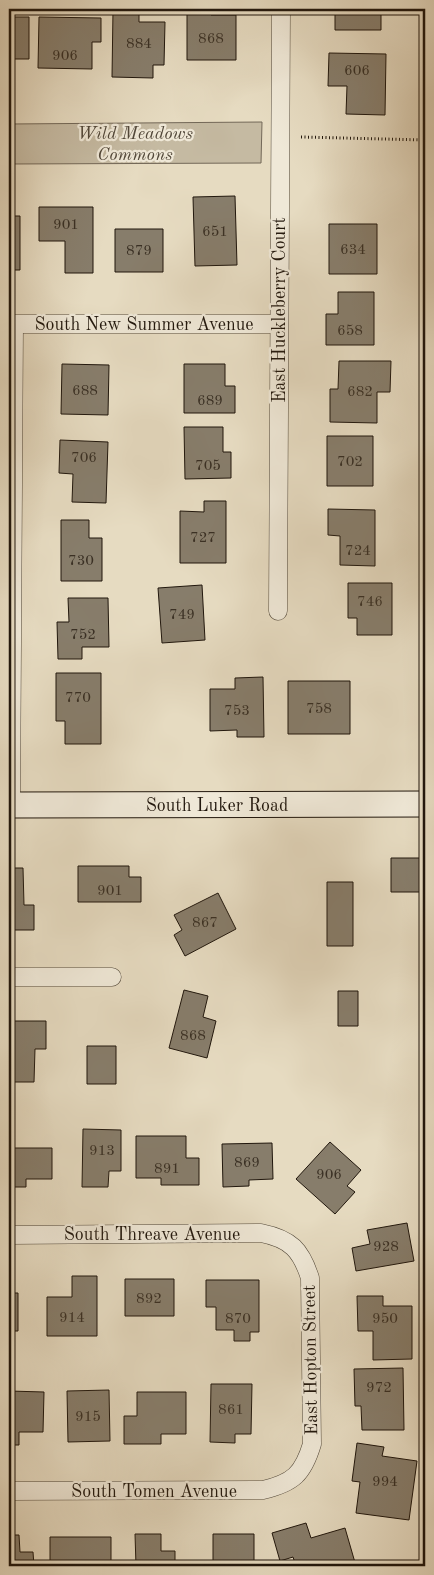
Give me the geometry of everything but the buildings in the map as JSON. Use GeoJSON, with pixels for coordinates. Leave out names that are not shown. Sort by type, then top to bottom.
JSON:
{"type":"FeatureCollection","features":[{"type":"Feature","properties":{"kind":"street","name":"East Huckleberry Court"},"geometry":{"type":"LineString","coordinates":[[278,611],[281,9]]}},
{"type":"Feature","properties":{"kind":"street","name":"South New Summer Avenue"},"geometry":{"type":"LineString","coordinates":[[11,324],[279,324]]}},
{"type":"Feature","properties":{"kind":"street"},"geometry":{"type":"LineString","coordinates":[[10,805],[11,324]]}},
{"type":"Feature","properties":{"kind":"street","name":"South Luker Road"},"geometry":{"type":"LineString","coordinates":[[10,805],[425,804]]}},
{"type":"Feature","properties":{"kind":"street"},"geometry":{"type":"LineString","coordinates":[[9,977],[112,977]]}},
{"type":"Feature","properties":{"kind":"street","name":"South Threave Avenue"},"geometry":{"type":"LineString","coordinates":[[9,1235],[261,1233],[277,1236],[292,1244]]}},
{"type":"Feature","properties":{"kind":"street","name":"East Hopton Street"},"geometry":{"type":"LineString","coordinates":[[292,1244],[304,1261],[310,1278],[312,1444],[306,1462],[296,1477]]}},
{"type":"Feature","properties":{"kind":"street","name":"South Tomen Avenue"},"geometry":{"type":"LineString","coordinates":[[9,1491],[263,1490],[280,1486],[296,1477]]}},
{"type":"Feature","properties":{"kind":"path"},"geometry":{"type":"LineString","coordinates":[[301,137],[425,140]]}},
{"type":"Feature","properties":{"kind":"path"},"geometry":{"type":"LineString","coordinates":[[421,780],[425,435]]}},
{"type":"Feature","properties":{"kind":"green space","name":"Wild Meadows Commons"},"geometry":{"type":"Polygon","coordinates":[[[262,122],[261,163],[9,164],[9,124],[262,122]]]}}]}
